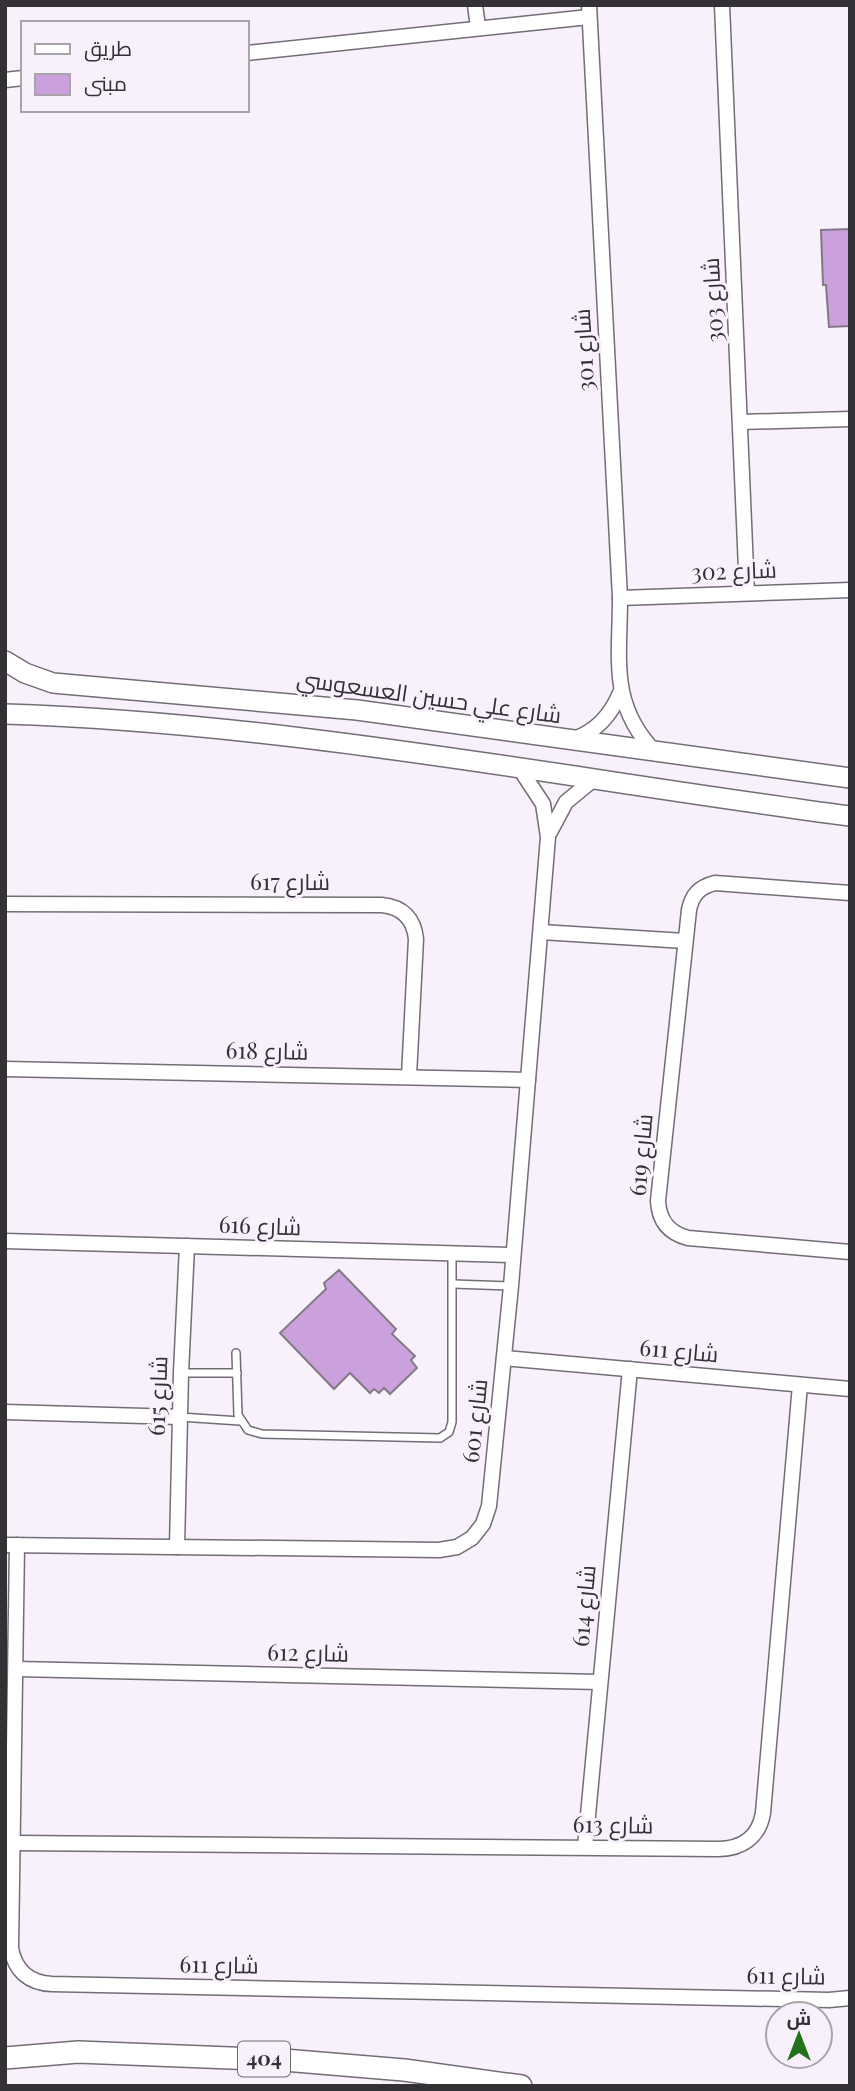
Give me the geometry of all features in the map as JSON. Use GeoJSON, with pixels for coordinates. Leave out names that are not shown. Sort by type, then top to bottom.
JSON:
{"type":"FeatureCollection","features":[{"type":"Feature","properties":{"kind":"main road","name":"404"},"geometry":{"type":"LineString","coordinates":[[5,2058],[78,2052],[285,2060],[417,2072],[521,2086]]}},
{"type":"Feature","properties":{"kind":"street"},"geometry":{"type":"LineString","coordinates":[[475,5],[478,27]]}},
{"type":"Feature","properties":{"kind":"street","name":"شارع 303"},"geometry":{"type":"LineString","coordinates":[[722,5],[747,593]]}},
{"type":"Feature","properties":{"kind":"street"},"geometry":{"type":"LineString","coordinates":[[248,53],[478,27],[589,11]]}},
{"type":"Feature","properties":{"kind":"street","name":"شارع 301"},"geometry":{"type":"LineString","coordinates":[[589,11],[620,598],[620,693],[637,731],[655,752]]}},
{"type":"Feature","properties":{"kind":"street"},"geometry":{"type":"LineString","coordinates":[[741,422],[850,419]]}},
{"type":"Feature","properties":{"kind":"street","name":"شارع 302"},"geometry":{"type":"LineString","coordinates":[[620,598],[850,590]]}},
{"type":"Feature","properties":{"kind":"street","name":"شارع علي حسين العسعوسي"},"geometry":{"type":"LineString","coordinates":[[5,661],[25,673],[53,683],[357,710],[850,778]]}},
{"type":"Feature","properties":{"kind":"street"},"geometry":{"type":"LineString","coordinates":[[568,741],[588,733],[606,719],[620,693]]}},
{"type":"Feature","properties":{"kind":"street"},"geometry":{"type":"LineString","coordinates":[[5,714],[167,725],[325,740],[840,815],[850,823]]}},
{"type":"Feature","properties":{"kind":"street","name":"شارع 601"},"geometry":{"type":"LineString","coordinates":[[11,1545],[439,1550],[457,1547],[478,1531],[489,1506],[504,1358],[548,837],[543,804],[520,768]]}},
{"type":"Feature","properties":{"kind":"street","name":"شارع 601"},"geometry":{"type":"LineString","coordinates":[[548,837],[566,802],[594,779]]}},
{"type":"Feature","properties":{"kind":"street","name":"شارع 619"},"geometry":{"type":"LineString","coordinates":[[850,892],[715,883],[704,885],[691,901],[658,1201],[661,1218],[672,1231],[688,1238],[850,1252]]}},
{"type":"Feature","properties":{"kind":"street","name":"شارع 617"},"geometry":{"type":"LineString","coordinates":[[5,904],[382,905],[400,909],[412,922],[416,939],[409,1076]]}},
{"type":"Feature","properties":{"kind":"street"},"geometry":{"type":"LineString","coordinates":[[541,932],[685,941]]}},
{"type":"Feature","properties":{"kind":"street","name":"شارع 618"},"geometry":{"type":"LineString","coordinates":[[5,1069],[528,1080]]}},
{"type":"Feature","properties":{"kind":"street","name":"شارع 616"},"geometry":{"type":"LineString","coordinates":[[5,1241],[513,1255]]}},
{"type":"Feature","properties":{"kind":"street","name":"شارع 615"},"geometry":{"type":"LineString","coordinates":[[177,1547],[187,1246]]}},
{"type":"Feature","properties":{"kind":"street","name":"شارع 611"},"geometry":{"type":"LineString","coordinates":[[504,1358],[850,1389]]}},
{"type":"Feature","properties":{"kind":"street","name":"شارع 614"},"geometry":{"type":"LineString","coordinates":[[585,1847],[630,1369]]}},
{"type":"Feature","properties":{"kind":"street","name":"شارع 613"},"geometry":{"type":"LineString","coordinates":[[13,1843],[726,1849],[742,1845],[759,1829],[763,1813],[800,1385]]}},
{"type":"Feature","properties":{"kind":"street"},"geometry":{"type":"LineString","coordinates":[[5,1412],[180,1417]]}},
{"type":"Feature","properties":{"kind":"street","name":"شارع 611"},"geometry":{"type":"LineString","coordinates":[[11,1545],[16,1670],[10,1948],[22,1973],[36,1982],[816,2000],[850,1998]]}},
{"type":"Feature","properties":{"kind":"street","name":"شارع 612"},"geometry":{"type":"LineString","coordinates":[[16,1670],[600,1682]]}},
{"type":"Feature","properties":{"kind":"lane"},"geometry":{"type":"LineString","coordinates":[[236,1353],[240,1421],[248,1430],[262,1434],[434,1439],[445,1435],[452,1422],[452,1254]]}},
{"type":"Feature","properties":{"kind":"lane"},"geometry":{"type":"LineString","coordinates":[[453,1284],[511,1286]]}},
{"type":"Feature","properties":{"kind":"lane"},"geometry":{"type":"LineString","coordinates":[[181,1373],[237,1373]]}},
{"type":"Feature","properties":{"kind":"lane"},"geometry":{"type":"LineString","coordinates":[[180,1417],[240,1421]]}},
{"type":"Feature","properties":{"kind":"building"},"geometry":{"type":"Polygon","coordinates":[[[850,229],[850,326],[829,327],[826,285],[823,285],[821,230],[850,229]]]}},
{"type":"Feature","properties":{"kind":"building"},"geometry":{"type":"Polygon","coordinates":[[[339,1270],[396,1329],[392,1334],[415,1356],[411,1360],[417,1368],[390,1394],[384,1388],[379,1393],[374,1389],[370,1393],[350,1373],[334,1389],[280,1333],[326,1289],[324,1283],[339,1270]]]}}]}
